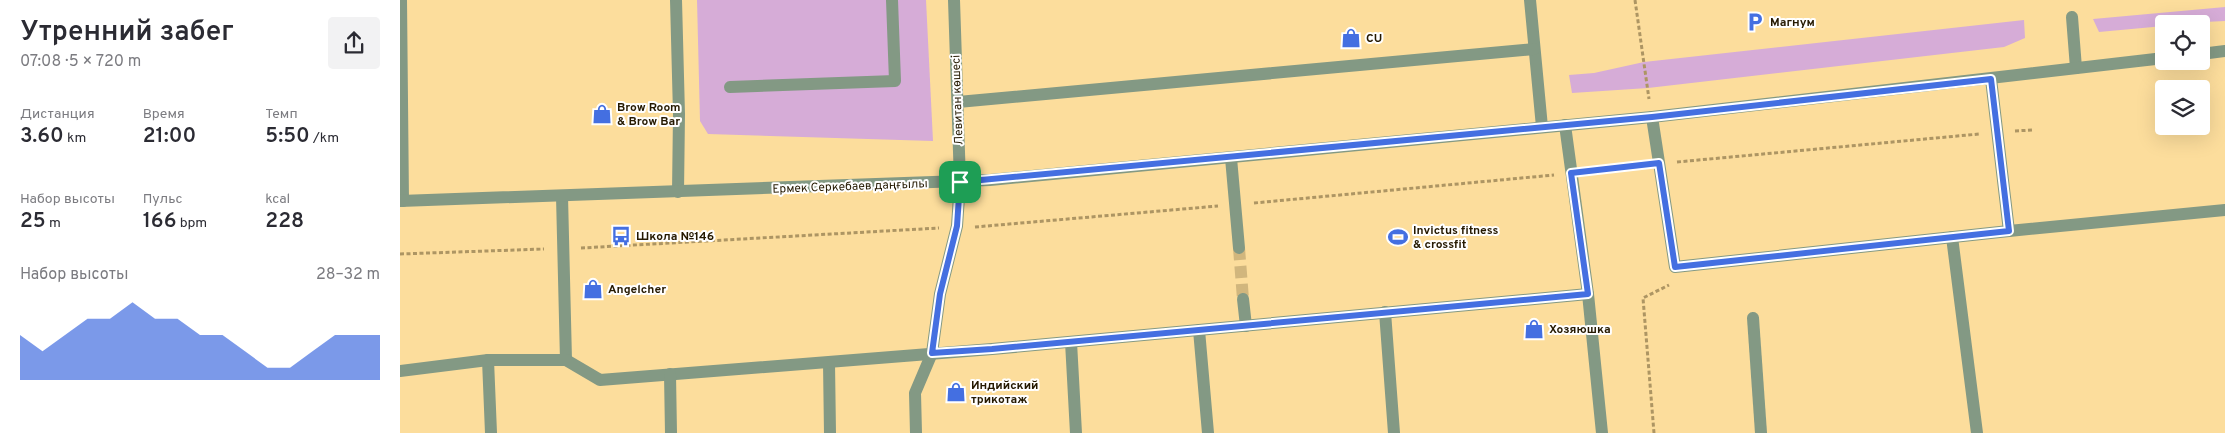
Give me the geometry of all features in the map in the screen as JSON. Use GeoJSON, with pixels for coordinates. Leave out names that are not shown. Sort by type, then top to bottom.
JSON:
{"type":"FeatureCollection","features":[{"type":"Feature","properties":{"kind":"street"},"geometry":{"type":"LineString","coordinates":[[401,0],[401,201]]}},
{"type":"Feature","properties":{"kind":"street"},"geometry":{"type":"LineString","coordinates":[[676,0],[679,114],[678,192]]}},
{"type":"Feature","properties":{"kind":"street"},"geometry":{"type":"LineString","coordinates":[[730,87],[895,81],[892,0]]}},
{"type":"Feature","properties":{"kind":"street","name":"Левитан көшесі"},"geometry":{"type":"LineString","coordinates":[[916,433],[915,393],[932,353],[940,294],[957,226],[960,182],[954,0]]}},
{"type":"Feature","properties":{"kind":"street"},"geometry":{"type":"LineString","coordinates":[[1530,0],[1542,127]]}},
{"type":"Feature","properties":{"kind":"street"},"geometry":{"type":"LineString","coordinates":[[2072,17],[2076,68]]}},
{"type":"Feature","properties":{"kind":"street"},"geometry":{"type":"LineString","coordinates":[[958,102],[1534,49]]}},
{"type":"Feature","properties":{"kind":"street"},"geometry":{"type":"LineString","coordinates":[[2210,53],[2225,51]]}},
{"type":"Feature","properties":{"kind":"street","name":"Ермек Серкебаев даңғылы"},"geometry":{"type":"LineString","coordinates":[[401,201],[960,182],[1652,117],[2155,59]]}},
{"type":"Feature","properties":{"kind":"street"},"geometry":{"type":"LineString","coordinates":[[1991,79],[2009,231]]}},
{"type":"Feature","properties":{"kind":"street"},"geometry":{"type":"LineString","coordinates":[[1652,117],[1675,267],[2225,210]]}},
{"type":"Feature","properties":{"kind":"street"},"geometry":{"type":"LineString","coordinates":[[1565,125],[1588,294],[1602,433]]}},
{"type":"Feature","properties":{"kind":"street"},"geometry":{"type":"LineString","coordinates":[[1230,158],[1239,248]]}},
{"type":"Feature","properties":{"kind":"street"},"geometry":{"type":"LineString","coordinates":[[562,196],[566,360]]}},
{"type":"Feature","properties":{"kind":"street"},"geometry":{"type":"LineString","coordinates":[[1952,237],[1977,433]]}},
{"type":"Feature","properties":{"kind":"street"},"geometry":{"type":"LineString","coordinates":[[400,371],[488,360],[566,360],[600,380],[1071,342],[1588,294]]}},
{"type":"Feature","properties":{"kind":"street"},"geometry":{"type":"LineString","coordinates":[[1243,299],[1246,326]]}},
{"type":"Feature","properties":{"kind":"street"},"geometry":{"type":"LineString","coordinates":[[1385,312],[1394,433]]}},
{"type":"Feature","properties":{"kind":"street"},"geometry":{"type":"LineString","coordinates":[[1754,318],[1761,433]]}},
{"type":"Feature","properties":{"kind":"street"},"geometry":{"type":"LineString","coordinates":[[1200,330],[1208,433]]}},
{"type":"Feature","properties":{"kind":"street"},"geometry":{"type":"LineString","coordinates":[[1071,342],[1076,433]]}},
{"type":"Feature","properties":{"kind":"street"},"geometry":{"type":"LineString","coordinates":[[488,360],[490,433]]}},
{"type":"Feature","properties":{"kind":"street"},"geometry":{"type":"LineString","coordinates":[[829,363],[830,433]]}},
{"type":"Feature","properties":{"kind":"street"},"geometry":{"type":"LineString","coordinates":[[670,374],[671,433]]}},
{"type":"Feature","properties":{"kind":"path"},"geometry":{"type":"LineString","coordinates":[[1635,0],[1652,117]]}},
{"type":"Feature","properties":{"kind":"path"},"geometry":{"type":"LineString","coordinates":[[976,227],[1235,205],[1659,163],[2032,130]]}},
{"type":"Feature","properties":{"kind":"path"},"geometry":{"type":"LineString","coordinates":[[400,254],[563,249],[915,230]]}},
{"type":"Feature","properties":{"kind":"path"},"geometry":{"type":"LineString","coordinates":[[1654,433],[1643,298],[1672,283],[1675,267]]}},
{"type":"Feature","properties":{"kind":"shaded area"},"geometry":{"type":"Polygon","coordinates":[[[697,0],[926,0],[933,141],[708,134],[700,121],[697,0]]]}},
{"type":"Feature","properties":{"kind":"shaded area"},"geometry":{"type":"Polygon","coordinates":[[[2225,7],[2225,21],[2210,22],[2210,15],[2155,15],[2155,27],[2099,32],[2093,19],[2225,7]]]}},
{"type":"Feature","properties":{"kind":"shaded area"},"geometry":{"type":"Polygon","coordinates":[[[2024,20],[2025,38],[2004,47],[1648,88],[1572,93],[1569,75],[1594,73],[1644,62],[2024,20]]]}},
{"type":"Feature","properties":{"kind":"tunnel"},"geometry":{"type":"LineString","coordinates":[[1239,248],[1243,299]]}},
{"type":"Feature","properties":{"kind":"place","name":"Магнум"},"geometry":{"type":"Point","coordinates":[1755,22]}},
{"type":"Feature","properties":{"kind":"place","name":"CU"},"geometry":{"type":"Point","coordinates":[1351,38]}},
{"type":"Feature","properties":{"kind":"place","name":"Brow Room & Brow Bar"},"geometry":{"type":"Point","coordinates":[602,114]}},
{"type":"Feature","properties":{"kind":"place","name":"Школа №146"},"geometry":{"type":"Point","coordinates":[621,236]}},
{"type":"Feature","properties":{"kind":"place","name":"Invictus fitness & crossfit"},"geometry":{"type":"Point","coordinates":[1398,237]}},
{"type":"Feature","properties":{"kind":"place","name":"Angelcher"},"geometry":{"type":"Point","coordinates":[593,289]}},
{"type":"Feature","properties":{"kind":"place","name":"Хозяюшка"},"geometry":{"type":"Point","coordinates":[1534,329]}},
{"type":"Feature","properties":{"kind":"place","name":"Индийский трикотаж"},"geometry":{"type":"Point","coordinates":[956,392]}},
{"type":"Feature","properties":{"kind":"route"},"geometry":{"type":"LineString","coordinates":[[1991,79],[2009,231],[1675,267],[1659,163],[1571,173],[1588,294],[932,353],[940,294],[957,226],[960,182],[1652,117],[1991,79]]}}]}
